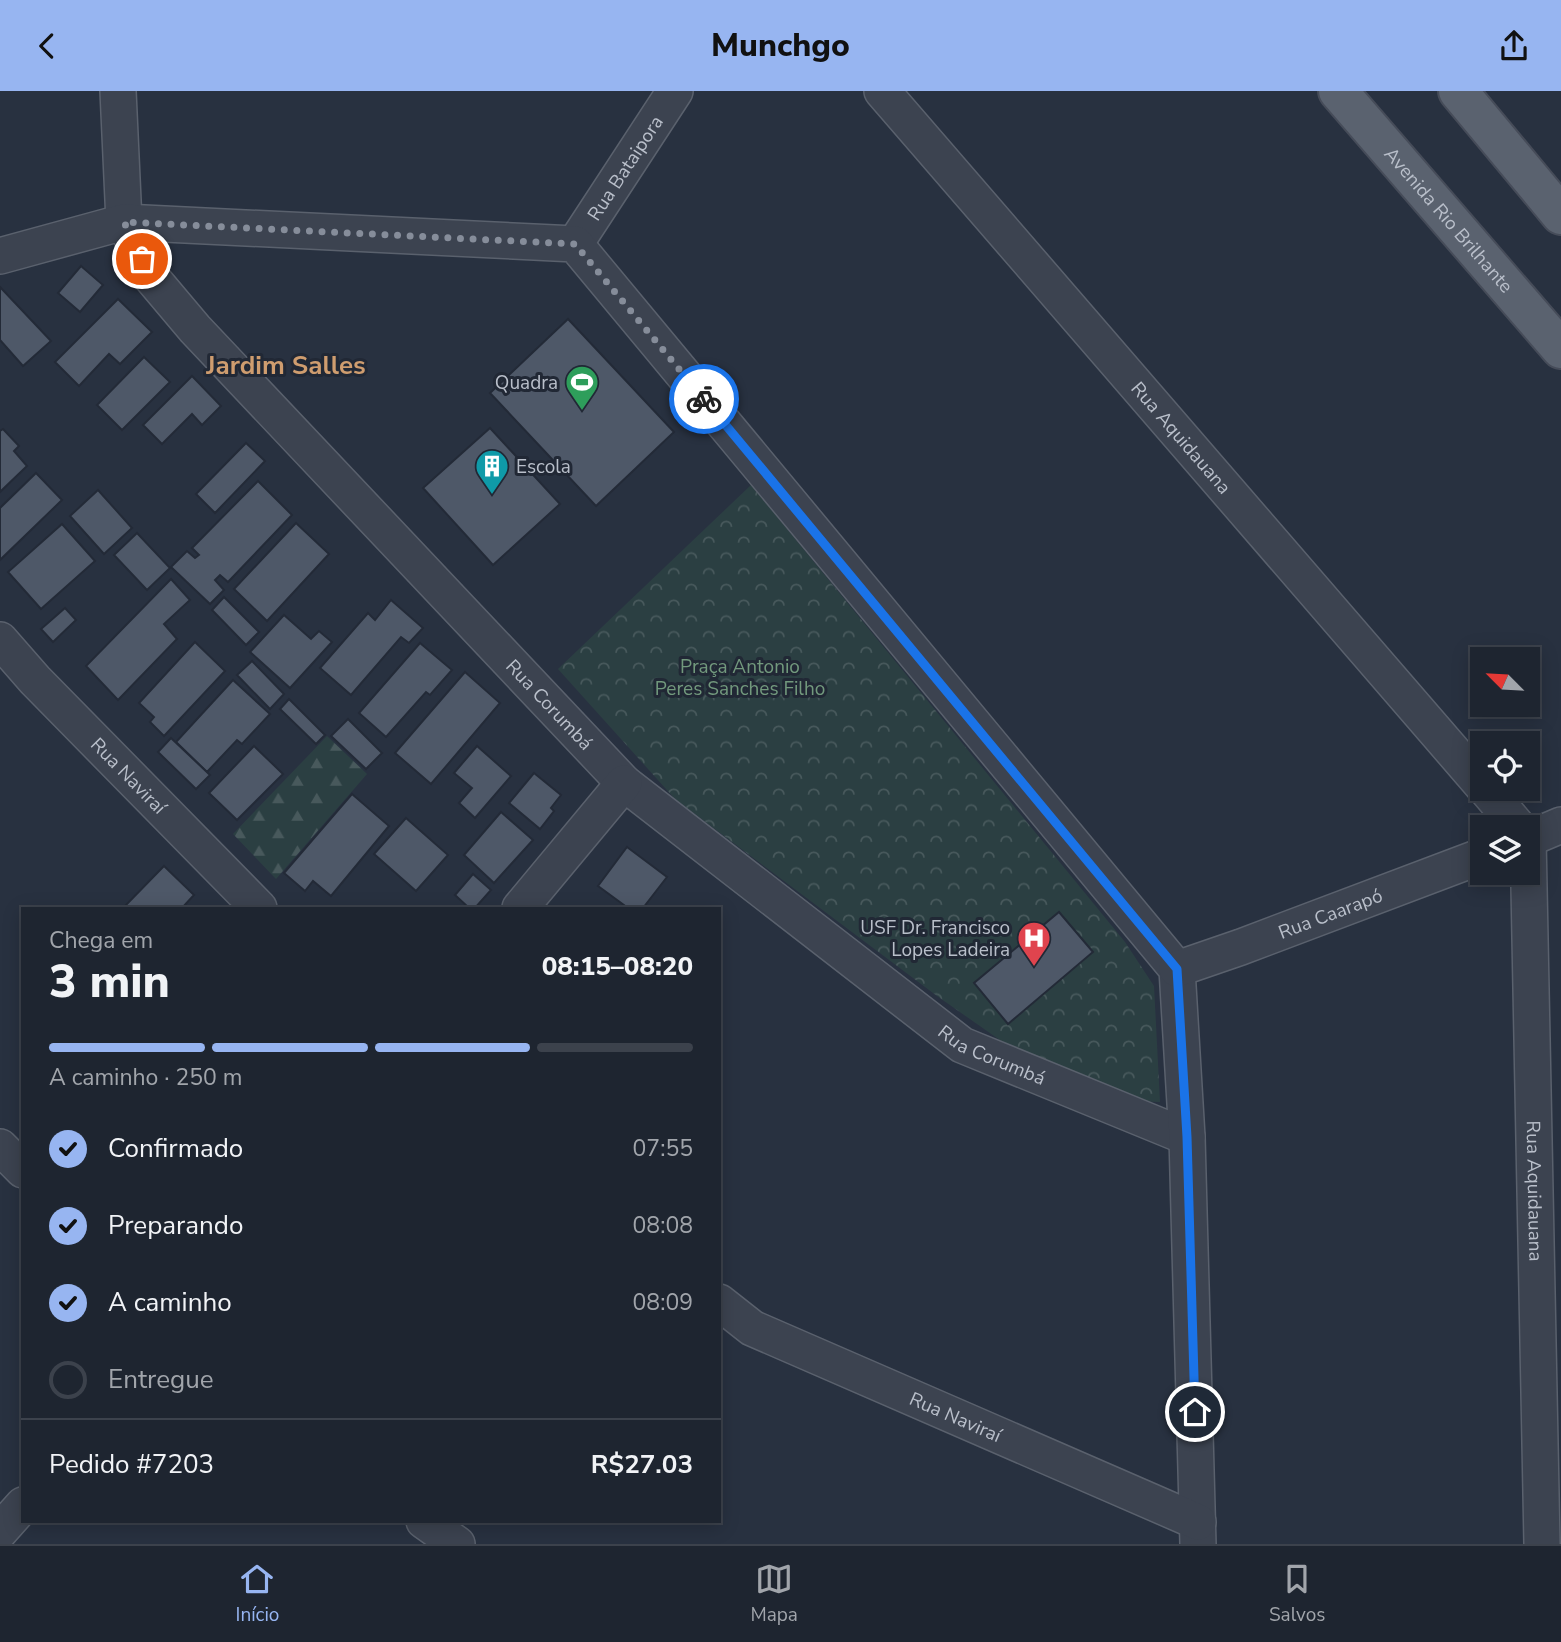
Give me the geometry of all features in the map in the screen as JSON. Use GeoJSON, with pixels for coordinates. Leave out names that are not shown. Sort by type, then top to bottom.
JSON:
{"type":"FeatureCollection","features":[{"type":"Feature","properties":{"kind":"main road","name":"Avenida Rio Brilhante"},"geometry":{"type":"LineString","coordinates":[[1338,91],[1561,349]]}},
{"type":"Feature","properties":{"kind":"main road"},"geometry":{"type":"LineString","coordinates":[[1458,91],[1561,215]]}},
{"type":"Feature","properties":{"kind":"street","name":"Rua Corumbá"},"geometry":{"type":"LineString","coordinates":[[118,91],[124,222],[152,278],[195,329],[624,783],[962,1045],[1187,1137]]}},
{"type":"Feature","properties":{"kind":"street","name":"Rua Bataipora"},"geometry":{"type":"LineString","coordinates":[[575,244],[675,91]]}},
{"type":"Feature","properties":{"kind":"street","name":"Rua Aquidauana"},"geometry":{"type":"LineString","coordinates":[[882,91],[1470,771]]}},
{"type":"Feature","properties":{"kind":"street"},"geometry":{"type":"LineString","coordinates":[[0,256],[124,222],[575,244],[1177,969],[1187,1137],[1198,1533]]}},
{"type":"Feature","properties":{"kind":"street","name":"Rua Naviraí"},"geometry":{"type":"LineString","coordinates":[[0,640],[35,680],[258,907]]}},
{"type":"Feature","properties":{"kind":"street"},"geometry":{"type":"LineString","coordinates":[[521,907],[624,783]]}},
{"type":"Feature","properties":{"kind":"street"},"geometry":{"type":"LineString","coordinates":[[1496,801],[1509,815]]}},
{"type":"Feature","properties":{"kind":"street"},"geometry":{"type":"LineString","coordinates":[[1540,833],[1561,825]]}},
{"type":"Feature","properties":{"kind":"street","name":"Rua Caarapó"},"geometry":{"type":"LineString","coordinates":[[1177,969],[1470,861]]}},
{"type":"Feature","properties":{"kind":"street","name":"Rua Aquidauana"},"geometry":{"type":"LineString","coordinates":[[1529,885],[1542,1544]]}},
{"type":"Feature","properties":{"kind":"street"},"geometry":{"type":"LineString","coordinates":[[0,1147],[21,1168]]}},
{"type":"Feature","properties":{"kind":"street","name":"Rua Naviraí"},"geometry":{"type":"LineString","coordinates":[[721,1304],[752,1328],[1198,1533]]}},
{"type":"Feature","properties":{"kind":"street"},"geometry":{"type":"LineString","coordinates":[[0,1531],[21,1507]]}},
{"type":"Feature","properties":{"kind":"street"},"geometry":{"type":"LineString","coordinates":[[427,1523],[457,1544]]}},
{"type":"Feature","properties":{"kind":"green space","name":"Praça Antonio Peres Sanches Filho"},"geometry":{"type":"Polygon","coordinates":[[[751,485],[1125,942],[1154,986],[1160,1102],[1131,1101],[1007,1045],[937,996],[675,799],[558,669],[751,485]]]}},
{"type":"Feature","properties":{"kind":"green space"},"geometry":{"type":"Polygon","coordinates":[[[327,736],[367,774],[276,879],[233,834],[327,736]]]}},
{"type":"Feature","properties":{"kind":"building"},"geometry":{"type":"Polygon","coordinates":[[[81,266],[103,285],[80,312],[58,293],[81,266]]]}},
{"type":"Feature","properties":{"kind":"building"},"geometry":{"type":"Polygon","coordinates":[[[0,287],[51,341],[23,366],[0,340],[0,287]]]}},
{"type":"Feature","properties":{"kind":"building"},"geometry":{"type":"Polygon","coordinates":[[[118,299],[152,332],[120,364],[109,354],[79,386],[55,362],[118,299]]]}},
{"type":"Feature","properties":{"kind":"building","name":"Quadra"},"geometry":{"type":"Polygon","coordinates":[[[568,319],[674,432],[596,506],[490,393],[568,319]]]}},
{"type":"Feature","properties":{"kind":"building"},"geometry":{"type":"Polygon","coordinates":[[[144,357],[170,382],[122,430],[97,405],[144,357]]]}},
{"type":"Feature","properties":{"kind":"building"},"geometry":{"type":"Polygon","coordinates":[[[192,376],[221,406],[202,425],[192,414],[162,444],[143,425],[192,376]]]}},
{"type":"Feature","properties":{"kind":"building","name":"Escola"},"geometry":{"type":"Polygon","coordinates":[[[490,428],[560,504],[493,565],[423,488],[490,428]]]}},
{"type":"Feature","properties":{"kind":"building"},"geometry":{"type":"Polygon","coordinates":[[[3,429],[19,446],[14,451],[27,466],[0,492],[0,431],[3,429]]]}},
{"type":"Feature","properties":{"kind":"building"},"geometry":{"type":"Polygon","coordinates":[[[246,443],[265,461],[215,513],[196,494],[246,443]]]}},
{"type":"Feature","properties":{"kind":"building"},"geometry":{"type":"Polygon","coordinates":[[[36,473],[62,500],[0,560],[0,508],[36,473]]]}},
{"type":"Feature","properties":{"kind":"building"},"geometry":{"type":"Polygon","coordinates":[[[258,481],[292,515],[228,582],[220,575],[215,580],[224,590],[210,604],[171,567],[187,551],[195,558],[199,555],[192,548],[258,481]]]}},
{"type":"Feature","properties":{"kind":"building"},"geometry":{"type":"Polygon","coordinates":[[[98,490],[132,528],[104,554],[70,516],[98,490]]]}},
{"type":"Feature","properties":{"kind":"building"},"geometry":{"type":"Polygon","coordinates":[[[296,523],[329,554],[267,621],[234,589],[296,523]]]}},
{"type":"Feature","properties":{"kind":"building"},"geometry":{"type":"Polygon","coordinates":[[[62,524],[95,561],[41,609],[8,572],[62,524]]]}},
{"type":"Feature","properties":{"kind":"building"},"geometry":{"type":"Polygon","coordinates":[[[137,533],[170,568],[147,590],[114,555],[137,533]]]}},
{"type":"Feature","properties":{"kind":"building"},"geometry":{"type":"Polygon","coordinates":[[[171,579],[190,600],[164,624],[177,639],[118,700],[86,666],[171,579]]]}},
{"type":"Feature","properties":{"kind":"building"},"geometry":{"type":"Polygon","coordinates":[[[224,597],[259,632],[246,645],[212,610],[224,597]]]}},
{"type":"Feature","properties":{"kind":"building"},"geometry":{"type":"Polygon","coordinates":[[[391,600],[423,628],[409,643],[401,637],[351,695],[320,668],[368,613],[375,620],[391,600]]]}},
{"type":"Feature","properties":{"kind":"building"},"geometry":{"type":"Polygon","coordinates":[[[65,608],[76,620],[53,642],[41,629],[65,608]]]}},
{"type":"Feature","properties":{"kind":"building"},"geometry":{"type":"Polygon","coordinates":[[[284,615],[311,639],[319,631],[332,642],[290,688],[250,652],[284,615]]]}},
{"type":"Feature","properties":{"kind":"building"},"geometry":{"type":"Polygon","coordinates":[[[195,642],[225,671],[164,736],[150,722],[154,717],[139,703],[195,642]]]}},
{"type":"Feature","properties":{"kind":"building"},"geometry":{"type":"Polygon","coordinates":[[[420,643],[452,670],[430,695],[426,692],[386,737],[359,713],[420,643]]]}},
{"type":"Feature","properties":{"kind":"building"},"geometry":{"type":"Polygon","coordinates":[[[252,661],[284,694],[270,709],[237,675],[252,661]]]}},
{"type":"Feature","properties":{"kind":"building"},"geometry":{"type":"Polygon","coordinates":[[[465,672],[500,703],[431,784],[395,753],[465,672]]]}},
{"type":"Feature","properties":{"kind":"building"},"geometry":{"type":"Polygon","coordinates":[[[233,680],[270,714],[242,744],[237,740],[207,772],[176,742],[233,680]]]}},
{"type":"Feature","properties":{"kind":"building"},"geometry":{"type":"Polygon","coordinates":[[[289,699],[325,735],[316,744],[280,709],[289,699]]]}},
{"type":"Feature","properties":{"kind":"building"},"geometry":{"type":"Polygon","coordinates":[[[348,719],[382,753],[366,769],[331,736],[348,719]]]}},
{"type":"Feature","properties":{"kind":"building"},"geometry":{"type":"Polygon","coordinates":[[[171,738],[210,775],[196,789],[158,752],[171,738]]]}},
{"type":"Feature","properties":{"kind":"building"},"geometry":{"type":"Polygon","coordinates":[[[254,746],[283,774],[237,820],[209,793],[254,746]]]}},
{"type":"Feature","properties":{"kind":"building"},"geometry":{"type":"Polygon","coordinates":[[[477,746],[511,776],[475,818],[459,803],[472,788],[454,773],[477,746]]]}},
{"type":"Feature","properties":{"kind":"building"},"geometry":{"type":"Polygon","coordinates":[[[534,773],[561,795],[551,808],[554,811],[540,829],[509,803],[534,773]]]}},
{"type":"Feature","properties":{"kind":"building"},"geometry":{"type":"Polygon","coordinates":[[[352,794],[389,826],[331,896],[313,881],[305,891],[284,873],[352,794]]]}},
{"type":"Feature","properties":{"kind":"building"},"geometry":{"type":"Polygon","coordinates":[[[501,812],[533,840],[494,883],[464,855],[501,812]]]}},
{"type":"Feature","properties":{"kind":"building"},"geometry":{"type":"Polygon","coordinates":[[[406,818],[448,855],[416,891],[374,854],[406,818]]]}},
{"type":"Feature","properties":{"kind":"building"},"geometry":{"type":"Polygon","coordinates":[[[627,847],[667,877],[644,907],[627,907],[598,886],[627,847]]]}},
{"type":"Feature","properties":{"kind":"building"},"geometry":{"type":"Polygon","coordinates":[[[164,866],[194,895],[183,907],[124,907],[164,866]]]}},
{"type":"Feature","properties":{"kind":"building"},"geometry":{"type":"Polygon","coordinates":[[[473,874],[491,890],[476,907],[468,907],[455,895],[473,874]]]}},
{"type":"Feature","properties":{"kind":"building","name":"USF Dr. Francisco Lopes Ladeira"},"geometry":{"type":"Polygon","coordinates":[[[1059,912],[1093,952],[1008,1024],[974,983],[1059,912]]]}},
{"type":"Feature","properties":{"kind":"way so far"},"geometry":{"type":"LineString","coordinates":[[142,259],[124,222],[575,244],[704,399]]}},
{"type":"Feature","properties":{"kind":"place","name":"Quadra"},"geometry":{"type":"Point","coordinates":[582,412]}},
{"type":"Feature","properties":{"kind":"place","name":"Escola"},"geometry":{"type":"Point","coordinates":[492,496]}},
{"type":"Feature","properties":{"kind":"place","name":"USF Dr. Francisco Lopes Ladeira"},"geometry":{"type":"Point","coordinates":[1034,968]}},
{"type":"Feature","properties":{"kind":"district","name":"Jardim Salles"},"geometry":{"type":"Point","coordinates":[286,365]}},
{"type":"Feature","properties":{"kind":"route"},"geometry":{"type":"LineString","coordinates":[[704,399],[1177,969],[1187,1137],[1195,1412]]}}]}
